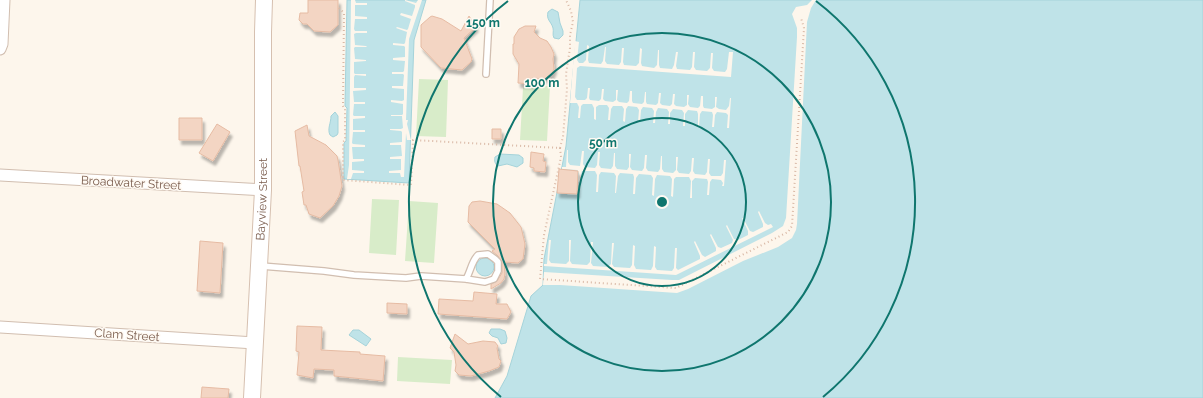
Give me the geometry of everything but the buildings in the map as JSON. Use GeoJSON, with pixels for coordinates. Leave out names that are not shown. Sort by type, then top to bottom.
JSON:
{"type":"FeatureCollection","features":[{"type":"Feature","properties":{"kind":"main road","name":"Bayview Street"},"geometry":{"type":"LineString","coordinates":[[252,398],[263,190],[264,0]]}},
{"type":"Feature","properties":{"kind":"street"},"geometry":{"type":"LineString","coordinates":[[0,49],[2,44],[4,0]]}},
{"type":"Feature","properties":{"kind":"street","name":"Broadwater Street"},"geometry":{"type":"LineString","coordinates":[[0,175],[263,190]]}},
{"type":"Feature","properties":{"kind":"street","name":"Clam Street"},"geometry":{"type":"LineString","coordinates":[[0,327],[255,343]]}},
{"type":"Feature","properties":{"kind":"lane"},"geometry":{"type":"LineString","coordinates":[[486,74],[490,0]]}},
{"type":"Feature","properties":{"kind":"lane"},"geometry":{"type":"LineString","coordinates":[[259,266],[324,270],[369,276],[406,278],[421,276],[466,278],[485,282],[490,281],[496,275],[498,271],[498,262],[488,254],[478,256],[472,262],[469,274],[466,278]]}},
{"type":"Feature","properties":{"kind":"path"},"geometry":{"type":"LineString","coordinates":[[566,0],[571,11],[573,22],[570,35],[570,48],[566,74],[567,89],[563,137],[560,148],[561,156],[544,235],[540,279],[676,288],[788,232],[792,226],[804,28],[801,18]]}},
{"type":"Feature","properties":{"kind":"path"},"geometry":{"type":"LineString","coordinates":[[340,8],[344,13],[343,106],[345,109],[345,140],[342,142],[343,180],[411,185],[413,140],[560,148]]}},
{"type":"Feature","properties":{"kind":"green space"},"geometry":{"type":"Polygon","coordinates":[[[419,79],[448,80],[446,137],[416,136],[419,79]]]}},
{"type":"Feature","properties":{"kind":"green space"},"geometry":{"type":"Polygon","coordinates":[[[527,85],[550,86],[547,141],[520,140],[523,88],[527,85]]]}},
{"type":"Feature","properties":{"kind":"green space"},"geometry":{"type":"Polygon","coordinates":[[[372,199],[399,200],[396,255],[369,253],[372,199]]]}},
{"type":"Feature","properties":{"kind":"green space"},"geometry":{"type":"Polygon","coordinates":[[[409,201],[438,203],[434,263],[405,261],[409,201]]]}},
{"type":"Feature","properties":{"kind":"green space"},"geometry":{"type":"Polygon","coordinates":[[[398,357],[452,360],[450,384],[397,381],[398,357]]]}},
{"type":"Feature","properties":{"kind":"water"},"geometry":{"type":"Polygon","coordinates":[[[347,0],[426,0],[414,40],[409,183],[344,179],[344,143],[346,141],[347,108],[345,106],[347,0]]]}},
{"type":"Feature","properties":{"kind":"water"},"geometry":{"type":"Polygon","coordinates":[[[580,0],[1203,0],[1203,398],[495,398],[507,376],[531,296],[543,285],[544,259],[566,146],[580,0]]]}},
{"type":"Feature","properties":{"kind":"water"},"geometry":{"type":"Polygon","coordinates":[[[552,9],[558,12],[563,31],[563,35],[559,39],[554,38],[553,28],[548,19],[548,12],[552,9]]]}},
{"type":"Feature","properties":{"kind":"water"},"geometry":{"type":"Polygon","coordinates":[[[335,112],[338,116],[338,133],[333,137],[329,133],[329,128],[331,116],[335,112]]]}},
{"type":"Feature","properties":{"kind":"water"},"geometry":{"type":"Polygon","coordinates":[[[500,154],[519,155],[523,158],[523,163],[517,167],[507,164],[498,166],[495,162],[495,157],[500,154]]]}},
{"type":"Feature","properties":{"kind":"water"},"geometry":{"type":"Polygon","coordinates":[[[485,258],[491,261],[494,267],[491,273],[485,276],[479,273],[476,267],[479,261],[485,258]]]}},
{"type":"Feature","properties":{"kind":"water"},"geometry":{"type":"Polygon","coordinates":[[[491,329],[500,329],[505,331],[507,338],[506,343],[501,344],[498,338],[492,336],[489,333],[491,329]]]}},
{"type":"Feature","properties":{"kind":"water"},"geometry":{"type":"Polygon","coordinates":[[[353,330],[359,330],[371,339],[366,346],[349,335],[353,330]]]}},
{"type":"Feature","properties":{"kind":"pier"},"geometry":{"type":"Polygon","coordinates":[[[351,0],[355,0],[356,3],[367,3],[367,5],[355,5],[355,16],[367,17],[367,19],[355,19],[354,29],[355,31],[367,31],[367,33],[354,34],[355,45],[367,47],[354,48],[355,59],[366,61],[354,62],[354,73],[366,74],[366,76],[355,75],[354,88],[366,88],[366,90],[353,91],[354,102],[365,102],[365,104],[354,104],[353,115],[365,116],[365,118],[353,119],[353,130],[365,130],[365,132],[353,132],[352,143],[365,145],[365,147],[352,147],[353,159],[364,159],[364,161],[352,162],[352,170],[364,171],[364,173],[353,173],[351,179],[347,179],[349,165],[351,0]]]}},
{"type":"Feature","properties":{"kind":"pier"},"geometry":{"type":"Polygon","coordinates":[[[405,0],[416,3],[418,0],[422,0],[409,39],[406,120],[408,120],[407,124],[411,140],[407,140],[406,133],[404,177],[401,177],[400,173],[389,173],[389,171],[401,170],[401,159],[390,159],[390,157],[402,156],[401,145],[390,145],[390,143],[402,142],[402,132],[390,129],[403,128],[402,116],[391,115],[402,115],[403,104],[391,102],[391,100],[404,100],[404,89],[392,88],[392,86],[403,86],[404,75],[392,74],[392,72],[404,71],[405,61],[393,60],[393,58],[405,57],[405,47],[393,45],[393,43],[405,43],[407,32],[396,28],[408,29],[411,19],[400,15],[401,13],[412,16],[415,5],[405,0]]]}},
{"type":"Feature","properties":{"kind":"pier"},"geometry":{"type":"Polygon","coordinates":[[[812,0],[816,0],[811,8],[807,22],[797,224],[792,238],[778,247],[743,261],[677,293],[543,285],[544,272],[679,280],[783,226],[786,218],[797,37],[797,28],[792,14],[796,7],[807,5],[812,0]]]}},
{"type":"Feature","properties":{"kind":"pier"},"geometry":{"type":"Polygon","coordinates":[[[575,41],[579,42],[577,60],[579,63],[583,63],[586,60],[587,45],[589,46],[589,63],[601,64],[606,47],[605,61],[607,64],[619,65],[621,62],[622,48],[624,48],[624,65],[636,66],[639,63],[640,48],[642,49],[642,66],[654,68],[657,65],[659,50],[660,68],[672,69],[676,52],[678,52],[677,69],[690,70],[692,67],[693,52],[695,52],[694,67],[696,70],[707,71],[710,68],[711,53],[713,53],[712,68],[714,71],[725,72],[727,69],[729,52],[733,52],[731,77],[580,66],[577,68],[575,97],[577,100],[585,100],[587,98],[588,88],[590,88],[590,100],[599,101],[601,99],[602,89],[604,89],[603,99],[605,101],[613,102],[616,100],[616,90],[618,90],[617,100],[619,102],[627,103],[629,101],[630,91],[632,91],[633,103],[642,104],[644,102],[646,92],[647,104],[656,105],[658,103],[659,93],[661,93],[660,103],[662,105],[670,106],[672,104],[673,94],[675,94],[674,104],[676,106],[684,107],[687,105],[687,95],[689,95],[688,104],[690,107],[698,108],[700,106],[701,96],[703,96],[704,108],[712,109],[715,107],[715,97],[717,97],[716,107],[726,110],[729,106],[731,98],[729,128],[727,128],[728,115],[726,113],[717,112],[715,115],[714,127],[712,127],[712,112],[702,111],[698,126],[697,111],[688,110],[685,114],[685,126],[683,126],[684,113],[682,110],[673,109],[670,113],[670,124],[668,124],[669,112],[667,109],[658,108],[655,123],[653,123],[654,111],[652,108],[643,107],[641,110],[640,122],[638,122],[639,110],[637,107],[628,106],[626,109],[625,122],[623,121],[624,109],[622,106],[613,106],[611,109],[610,120],[608,120],[609,108],[607,105],[599,105],[596,107],[596,120],[594,119],[594,108],[592,104],[583,104],[581,106],[580,118],[578,118],[579,107],[577,103],[570,103],[575,41]]]}},
{"type":"Feature","properties":{"kind":"pier"},"geometry":{"type":"Polygon","coordinates":[[[567,150],[568,162],[570,165],[580,166],[582,151],[584,151],[583,164],[585,167],[595,168],[597,165],[598,152],[600,152],[599,165],[601,168],[611,169],[613,166],[615,153],[615,166],[617,169],[627,170],[629,167],[629,154],[631,154],[630,167],[632,170],[642,171],[644,168],[645,155],[647,155],[646,168],[648,171],[658,172],[660,169],[662,156],[662,169],[664,172],[673,173],[676,170],[676,157],[678,157],[677,170],[679,173],[689,174],[691,171],[692,158],[694,158],[693,171],[695,174],[705,175],[707,172],[708,159],[710,159],[709,173],[711,176],[721,176],[723,173],[724,160],[726,160],[724,186],[722,186],[723,183],[721,180],[712,179],[710,182],[709,195],[707,195],[707,179],[695,178],[692,181],[692,198],[690,198],[691,181],[689,177],[676,177],[674,179],[673,197],[671,196],[672,179],[670,176],[657,175],[655,179],[654,196],[652,195],[653,178],[651,175],[639,174],[636,178],[635,194],[633,194],[633,174],[620,173],[618,176],[615,193],[616,176],[614,173],[601,172],[599,175],[598,192],[596,192],[597,175],[595,171],[582,171],[580,190],[578,190],[579,173],[577,170],[562,169],[562,167],[566,167],[567,150]]]}},
{"type":"Feature","properties":{"kind":"pier"},"geometry":{"type":"Polygon","coordinates":[[[759,211],[765,223],[768,225],[771,224],[773,227],[676,275],[544,266],[544,264],[547,264],[549,240],[551,240],[549,260],[551,263],[566,264],[569,261],[569,240],[571,240],[570,261],[572,264],[587,265],[590,262],[591,242],[593,242],[591,263],[593,266],[608,267],[611,264],[612,243],[614,243],[612,264],[614,267],[630,268],[632,265],[633,245],[635,246],[634,265],[636,269],[651,270],[653,266],[654,246],[656,247],[655,267],[657,270],[672,271],[674,268],[675,248],[677,248],[676,268],[678,270],[700,259],[694,242],[695,241],[702,255],[705,257],[716,251],[710,235],[711,234],[718,247],[721,248],[732,243],[733,240],[726,226],[727,225],[734,239],[738,240],[748,235],[748,231],[742,218],[750,231],[753,232],[763,227],[758,212],[759,211]]]}}]}
